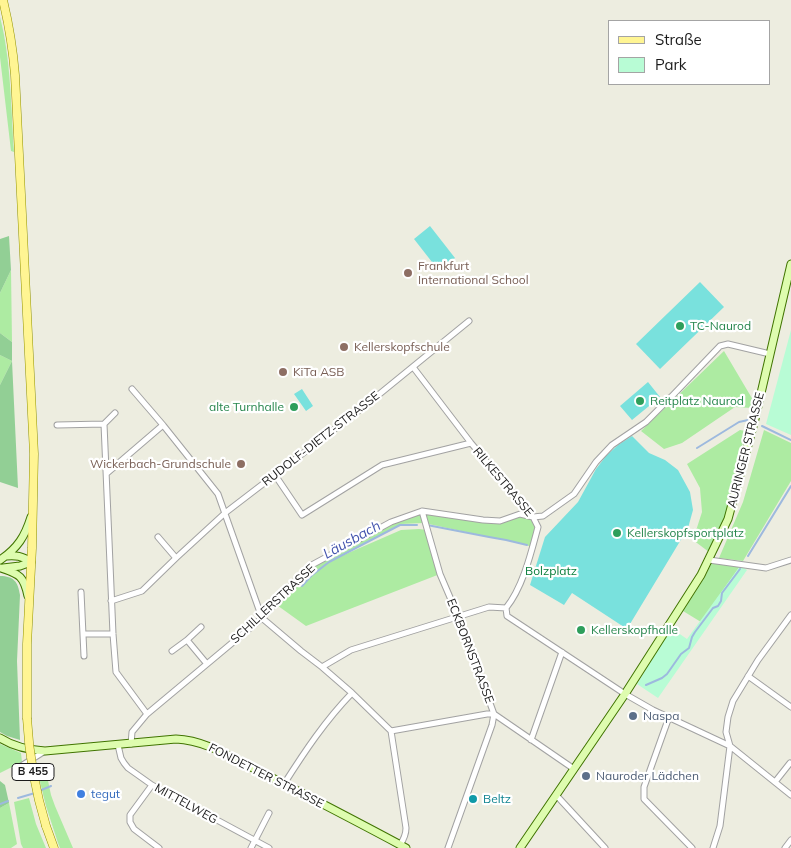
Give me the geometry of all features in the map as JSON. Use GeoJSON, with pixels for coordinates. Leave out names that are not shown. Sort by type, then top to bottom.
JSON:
{"type":"FeatureCollection","features":[{"type":"Feature","properties":{"kind":"main road","name":"B 455"},"geometry":{"type":"LineString","coordinates":[[2,0],[9,28],[15,75],[34,436],[27,654],[28,740],[34,783],[54,848]]}},
{"type":"Feature","properties":{"kind":"street","name":"AURINGER STRASSE"},"geometry":{"type":"LineString","coordinates":[[520,848],[625,694],[709,560],[728,519],[791,264]]}},
{"type":"Feature","properties":{"kind":"street","name":"RUDOLF-DIETZ-STRASSE"},"geometry":{"type":"LineString","coordinates":[[112,601],[142,591],[225,514],[413,368],[468,321]]}},
{"type":"Feature","properties":{"kind":"street","name":"SCHILLERSTRASSE"},"geometry":{"type":"LineString","coordinates":[[131,744],[132,732],[147,714],[262,618],[308,568],[391,522],[422,511],[500,521],[520,514],[533,517],[543,516],[574,494],[596,462],[612,445],[646,422],[720,346],[728,344],[770,354]]}},
{"type":"Feature","properties":{"kind":"street","name":"RILKESTRASSE"},"geometry":{"type":"LineString","coordinates":[[413,368],[471,443],[533,517],[538,527],[527,566],[512,601],[506,608]]}},
{"type":"Feature","properties":{"kind":"street"},"geometry":{"type":"LineString","coordinates":[[132,389],[164,425],[218,494],[262,618],[322,666],[390,731],[406,828],[403,847]]}},
{"type":"Feature","properties":{"kind":"street"},"geometry":{"type":"LineString","coordinates":[[56,425],[104,424],[115,413]]}},
{"type":"Feature","properties":{"kind":"street"},"geometry":{"type":"LineString","coordinates":[[104,424],[116,672],[147,714]]}},
{"type":"Feature","properties":{"kind":"street"},"geometry":{"type":"LineString","coordinates":[[107,473],[164,425]]}},
{"type":"Feature","properties":{"kind":"street"},"geometry":{"type":"LineString","coordinates":[[275,475],[302,515],[382,465],[471,443]]}},
{"type":"Feature","properties":{"kind":"street","name":"ECKBORNSTRASSE"},"geometry":{"type":"LineString","coordinates":[[422,511],[440,574],[458,616],[494,714],[492,725],[448,848]]}},
{"type":"Feature","properties":{"kind":"street"},"geometry":{"type":"LineString","coordinates":[[3,558],[22,539],[33,512]]}},
{"type":"Feature","properties":{"kind":"street"},"geometry":{"type":"LineString","coordinates":[[158,537],[176,558]]}},
{"type":"Feature","properties":{"kind":"street"},"geometry":{"type":"LineString","coordinates":[[3,558],[22,556],[31,562]]}},
{"type":"Feature","properties":{"kind":"street"},"geometry":{"type":"LineString","coordinates":[[709,560],[766,568],[791,560]]}},
{"type":"Feature","properties":{"kind":"street"},"geometry":{"type":"LineString","coordinates":[[1,569],[31,562]]}},
{"type":"Feature","properties":{"kind":"street"},"geometry":{"type":"LineString","coordinates":[[1,569],[21,577],[26,588],[28,608]]}},
{"type":"Feature","properties":{"kind":"street"},"geometry":{"type":"LineString","coordinates":[[81,592],[84,656]]}},
{"type":"Feature","properties":{"kind":"street"},"geometry":{"type":"LineString","coordinates":[[322,666],[351,650],[458,616],[490,607],[506,608],[508,616],[625,694],[730,746],[791,794]]}},
{"type":"Feature","properties":{"kind":"street"},"geometry":{"type":"LineString","coordinates":[[713,848],[720,826],[730,746],[726,732],[733,701],[758,660],[791,615]]}},
{"type":"Feature","properties":{"kind":"street"},"geometry":{"type":"LineString","coordinates":[[172,651],[201,627]]}},
{"type":"Feature","properties":{"kind":"street"},"geometry":{"type":"LineString","coordinates":[[83,634],[113,634]]}},
{"type":"Feature","properties":{"kind":"street"},"geometry":{"type":"LineString","coordinates":[[187,640],[207,664]]}},
{"type":"Feature","properties":{"kind":"street"},"geometry":{"type":"LineString","coordinates":[[531,740],[562,652]]}},
{"type":"Feature","properties":{"kind":"street"},"geometry":{"type":"LineString","coordinates":[[748,676],[791,706]]}},
{"type":"Feature","properties":{"kind":"street"},"geometry":{"type":"LineString","coordinates":[[284,784],[310,744],[352,693]]}},
{"type":"Feature","properties":{"kind":"street"},"geometry":{"type":"LineString","coordinates":[[390,731],[494,714],[574,769]]}},
{"type":"Feature","properties":{"kind":"street"},"geometry":{"type":"LineString","coordinates":[[669,717],[644,787],[644,799],[692,848]]}},
{"type":"Feature","properties":{"kind":"street","name":"FONDETTER STRASSE"},"geometry":{"type":"LineString","coordinates":[[0,738],[23,748],[44,751],[190,740],[221,752],[403,847]]}},
{"type":"Feature","properties":{"kind":"street","name":"MITTELWEG"},"geometry":{"type":"LineString","coordinates":[[118,745],[121,758],[128,768],[152,785],[269,848]]}},
{"type":"Feature","properties":{"kind":"street"},"geometry":{"type":"LineString","coordinates":[[20,766],[44,751]]}},
{"type":"Feature","properties":{"kind":"street"},"geometry":{"type":"LineString","coordinates":[[775,782],[790,763]]}},
{"type":"Feature","properties":{"kind":"street"},"geometry":{"type":"LineString","coordinates":[[152,785],[130,815],[130,822],[134,829],[159,848]]}},
{"type":"Feature","properties":{"kind":"street"},"geometry":{"type":"LineString","coordinates":[[556,795],[605,848]]}},
{"type":"Feature","properties":{"kind":"street"},"geometry":{"type":"LineString","coordinates":[[251,848],[269,813]]}},
{"type":"Feature","properties":{"kind":"street"},"geometry":{"type":"LineString","coordinates":[[785,848],[791,840]]}},
{"type":"Feature","properties":{"kind":"green space"},"geometry":{"type":"Polygon","coordinates":[[[0,17],[8,67],[14,152],[11,151],[0,57],[0,17]]]}},
{"type":"Feature","properties":{"kind":"green space"},"geometry":{"type":"Polygon","coordinates":[[[430,226],[455,258],[439,271],[414,239],[430,226]]]}},
{"type":"Feature","properties":{"kind":"green space"},"geometry":{"type":"Polygon","coordinates":[[[9,236],[11,270],[0,293],[0,239],[9,236]]]}},
{"type":"Feature","properties":{"kind":"green space"},"geometry":{"type":"Polygon","coordinates":[[[11,270],[12,342],[0,333],[0,293],[11,270]]]}},
{"type":"Feature","properties":{"kind":"green space","name":"TC-Naurod"},"geometry":{"type":"Polygon","coordinates":[[[700,282],[724,307],[660,369],[636,344],[700,282]]]}},
{"type":"Feature","properties":{"kind":"green space"},"geometry":{"type":"Polygon","coordinates":[[[791,330],[791,435],[766,424],[791,330]]]}},
{"type":"Feature","properties":{"kind":"green space"},"geometry":{"type":"Polygon","coordinates":[[[0,333],[12,342],[12,361],[0,355],[0,333]]]}},
{"type":"Feature","properties":{"kind":"green space"},"geometry":{"type":"Polygon","coordinates":[[[724,351],[753,400],[752,408],[735,407],[682,443],[664,449],[641,431],[724,351]]]}},
{"type":"Feature","properties":{"kind":"green space"},"geometry":{"type":"Polygon","coordinates":[[[0,355],[12,361],[0,385],[0,355]]]}},
{"type":"Feature","properties":{"kind":"green space"},"geometry":{"type":"Polygon","coordinates":[[[12,361],[18,488],[0,482],[0,385],[12,361]]]}},
{"type":"Feature","properties":{"kind":"green space","name":"Reitplatz Naurod"},"geometry":{"type":"Polygon","coordinates":[[[648,382],[660,397],[632,420],[620,406],[648,382]]]}},
{"type":"Feature","properties":{"kind":"green space"},"geometry":{"type":"Polygon","coordinates":[[[302,389],[313,406],[306,411],[294,394],[302,389]]]}},
{"type":"Feature","properties":{"kind":"green space"},"geometry":{"type":"Polygon","coordinates":[[[740,430],[746,431],[725,516],[709,552],[693,540],[702,512],[700,488],[687,464],[740,430]]]}},
{"type":"Feature","properties":{"kind":"green space"},"geometry":{"type":"Polygon","coordinates":[[[764,430],[791,443],[791,481],[743,561],[719,558],[743,502],[764,430]]]}},
{"type":"Feature","properties":{"kind":"green space","name":"Kellerskopfsportplatz"},"geometry":{"type":"Polygon","coordinates":[[[632,436],[649,453],[665,460],[678,470],[690,492],[693,510],[688,528],[627,629],[572,593],[564,605],[530,585],[545,537],[578,502],[596,469],[606,456],[632,436]]]}},
{"type":"Feature","properties":{"kind":"green space"},"geometry":{"type":"Polygon","coordinates":[[[422,511],[500,521],[520,514],[533,517],[538,527],[533,547],[424,523],[401,524],[339,557],[401,530],[427,530],[440,574],[306,626],[274,603],[308,567],[391,522],[422,511]]]}},
{"type":"Feature","properties":{"kind":"green space"},"geometry":{"type":"Polygon","coordinates":[[[712,562],[740,566],[701,622],[683,611],[705,577],[712,562]]]}},
{"type":"Feature","properties":{"kind":"green space"},"geometry":{"type":"Polygon","coordinates":[[[740,566],[747,570],[658,698],[637,684],[671,628],[687,639],[740,566]]]}},
{"type":"Feature","properties":{"kind":"green space"},"geometry":{"type":"Polygon","coordinates":[[[0,576],[12,579],[18,587],[20,595],[17,661],[20,740],[0,732],[0,576]]]}},
{"type":"Feature","properties":{"kind":"green space"},"geometry":{"type":"Polygon","coordinates":[[[0,744],[21,753],[22,762],[0,773],[0,744]]]}},
{"type":"Feature","properties":{"kind":"green space"},"geometry":{"type":"Polygon","coordinates":[[[46,771],[51,795],[73,848],[60,848],[58,843],[38,774],[46,771]]]}},
{"type":"Feature","properties":{"kind":"green space"},"geometry":{"type":"Polygon","coordinates":[[[0,781],[5,785],[9,803],[0,808],[0,781]]]}},
{"type":"Feature","properties":{"kind":"green space"},"geometry":{"type":"Polygon","coordinates":[[[29,798],[36,824],[46,848],[23,848],[21,844],[14,802],[29,798]]]}},
{"type":"Feature","properties":{"kind":"green space"},"geometry":{"type":"Polygon","coordinates":[[[9,803],[17,844],[11,848],[0,848],[0,808],[9,803]]]}},
{"type":"Feature","properties":{"kind":"waterway","name":"Läusbach"},"geometry":{"type":"LineString","coordinates":[[697,448],[739,422],[748,420]]}},
{"type":"Feature","properties":{"kind":"waterway","name":"Läusbach"},"geometry":{"type":"LineString","coordinates":[[762,426],[791,440]]}},
{"type":"Feature","properties":{"kind":"waterway"},"geometry":{"type":"LineString","coordinates":[[748,556],[791,486]]}},
{"type":"Feature","properties":{"kind":"waterway","name":"Läusbach"},"geometry":{"type":"LineString","coordinates":[[302,586],[329,562],[400,525],[417,525]]}},
{"type":"Feature","properties":{"kind":"waterway","name":"Läusbach"},"geometry":{"type":"LineString","coordinates":[[427,525],[527,545]]}},
{"type":"Feature","properties":{"kind":"waterway"},"geometry":{"type":"LineString","coordinates":[[646,685],[667,674],[681,654],[689,648],[695,632],[713,608],[718,606],[722,593],[740,569]]}},
{"type":"Feature","properties":{"kind":"waterway"},"geometry":{"type":"LineString","coordinates":[[39,791],[51,786]]}},
{"type":"Feature","properties":{"kind":"waterway"},"geometry":{"type":"LineString","coordinates":[[18,798],[35,793]]}},
{"type":"Feature","properties":{"kind":"waterway","name":"Läusbach"},"geometry":{"type":"LineString","coordinates":[[0,804],[8,801]]}},
{"type":"Feature","properties":{"kind":"place","name":"Frankfurt International School"},"geometry":{"type":"Point","coordinates":[408,273]}},
{"type":"Feature","properties":{"kind":"place","name":"TC-Naurod"},"geometry":{"type":"Point","coordinates":[680,326]}},
{"type":"Feature","properties":{"kind":"place","name":"Kellerskopfschule"},"geometry":{"type":"Point","coordinates":[344,347]}},
{"type":"Feature","properties":{"kind":"place","name":"KiTa ASB"},"geometry":{"type":"Point","coordinates":[283,372]}},
{"type":"Feature","properties":{"kind":"place","name":"Reitplatz Naurod"},"geometry":{"type":"Point","coordinates":[640,401]}},
{"type":"Feature","properties":{"kind":"place","name":"alte Turnhalle"},"geometry":{"type":"Point","coordinates":[294,407]}},
{"type":"Feature","properties":{"kind":"place","name":"Wickerbach-Grundschule"},"geometry":{"type":"Point","coordinates":[241,464]}},
{"type":"Feature","properties":{"kind":"place","name":"Kellerskopfsportplatz"},"geometry":{"type":"Point","coordinates":[617,533]}},
{"type":"Feature","properties":{"kind":"place","name":"Kellerskopfhalle"},"geometry":{"type":"Point","coordinates":[581,630]}},
{"type":"Feature","properties":{"kind":"place","name":"Naspa"},"geometry":{"type":"Point","coordinates":[633,716]}},
{"type":"Feature","properties":{"kind":"place","name":"Nauroder Lädchen"},"geometry":{"type":"Point","coordinates":[586,776]}},
{"type":"Feature","properties":{"kind":"place","name":"tegut"},"geometry":{"type":"Point","coordinates":[81,794]}},
{"type":"Feature","properties":{"kind":"place","name":"Beltz"},"geometry":{"type":"Point","coordinates":[473,799]}},
{"type":"Feature","properties":{"kind":"park label","name":"Bolzplatz"},"geometry":{"type":"Point","coordinates":[551,571]}}]}
